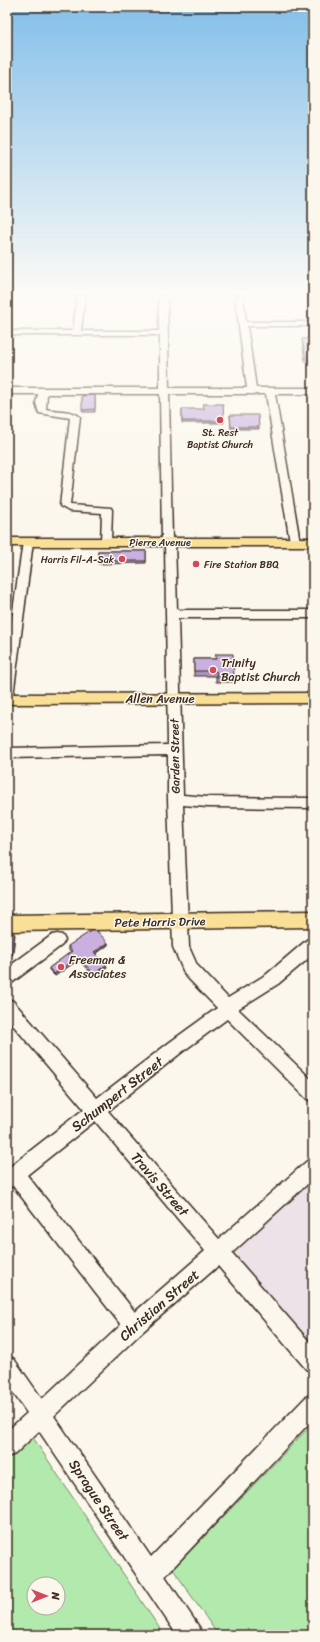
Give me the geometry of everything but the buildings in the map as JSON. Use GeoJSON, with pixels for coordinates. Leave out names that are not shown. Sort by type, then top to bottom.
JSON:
{"type":"FeatureCollection","features":[{"type":"Feature","properties":{"kind":"main road","name":"Pierre Avenue"},"geometry":{"type":"LineString","coordinates":[[7,542],[313,542]]}},
{"type":"Feature","properties":{"kind":"main road","name":"Allen Avenue"},"geometry":{"type":"LineString","coordinates":[[7,699],[313,698]]}},
{"type":"Feature","properties":{"kind":"main road","name":"Pete Harris Drive"},"geometry":{"type":"LineString","coordinates":[[7,923],[179,922],[313,919]]}},
{"type":"Feature","properties":{"kind":"street","name":"Garden Street"},"geometry":{"type":"LineString","coordinates":[[164,373],[175,799],[179,922],[182,947],[186,961],[191,970],[227,1008],[313,1092]]}},
{"type":"Feature","properties":{"kind":"street"},"geometry":{"type":"LineString","coordinates":[[249,373],[252,392]]}},
{"type":"Feature","properties":{"kind":"street"},"geometry":{"type":"LineString","coordinates":[[7,391],[313,392]]}},
{"type":"Feature","properties":{"kind":"street"},"geometry":{"type":"LineString","coordinates":[[43,391],[41,403],[42,411],[55,415],[72,415],[75,417],[66,506],[69,508],[107,510],[106,542]]}},
{"type":"Feature","properties":{"kind":"street"},"geometry":{"type":"LineString","coordinates":[[270,392],[295,542]]}},
{"type":"Feature","properties":{"kind":"street"},"geometry":{"type":"LineString","coordinates":[[7,696],[28,542]]}},
{"type":"Feature","properties":{"kind":"street"},"geometry":{"type":"LineString","coordinates":[[171,614],[313,614]]}},
{"type":"Feature","properties":{"kind":"street"},"geometry":{"type":"LineString","coordinates":[[7,753],[174,750]]}},
{"type":"Feature","properties":{"kind":"street"},"geometry":{"type":"LineString","coordinates":[[175,799],[208,802],[313,803]]}},
{"type":"Feature","properties":{"kind":"street"},"geometry":{"type":"LineString","coordinates":[[7,977],[57,940]]}},
{"type":"Feature","properties":{"kind":"street","name":"Schumpert Street"},"geometry":{"type":"LineString","coordinates":[[11,1177],[227,1008],[246,998],[282,973],[313,944]]}},
{"type":"Feature","properties":{"kind":"street","name":"Travis Street"},"geometry":{"type":"LineString","coordinates":[[7,1006],[313,1362]]}},
{"type":"Feature","properties":{"kind":"street","name":"Christian Street"},"geometry":{"type":"LineString","coordinates":[[7,1446],[134,1326],[313,1167]]}},
{"type":"Feature","properties":{"kind":"street"},"geometry":{"type":"LineString","coordinates":[[11,1177],[134,1326]]}},
{"type":"Feature","properties":{"kind":"street","name":"Sprague Street"},"geometry":{"type":"LineString","coordinates":[[7,1366],[191,1635]]}},
{"type":"Feature","properties":{"kind":"street"},"geometry":{"type":"LineString","coordinates":[[150,1575],[313,1404]]}},
{"type":"Feature","properties":{"kind":"shaded area"},"geometry":{"type":"Polygon","coordinates":[[[313,1176],[313,1346],[234,1256],[233,1252],[234,1248],[313,1176]]]}},
{"type":"Feature","properties":{"kind":"green space"},"geometry":{"type":"Polygon","coordinates":[[[313,1423],[313,1635],[218,1635],[173,1569],[313,1423]]]}},
{"type":"Feature","properties":{"kind":"green space"},"geometry":{"type":"Polygon","coordinates":[[[32,1436],[164,1635],[7,1635],[7,1458],[32,1436]]]}},
{"type":"Feature","properties":{"kind":"place","name":"St. Rest Baptist Church"},"geometry":{"type":"Point","coordinates":[220,420]}},
{"type":"Feature","properties":{"kind":"place","name":"Harris Fil-A-Sak"},"geometry":{"type":"Point","coordinates":[122,559]}},
{"type":"Feature","properties":{"kind":"place","name":"Fire Station BBQ"},"geometry":{"type":"Point","coordinates":[196,564]}},
{"type":"Feature","properties":{"kind":"place","name":"Trinity Baptist Church"},"geometry":{"type":"Point","coordinates":[213,670]}},
{"type":"Feature","properties":{"kind":"place","name":"Freeman & Associates"},"geometry":{"type":"Point","coordinates":[61,967]}}]}
